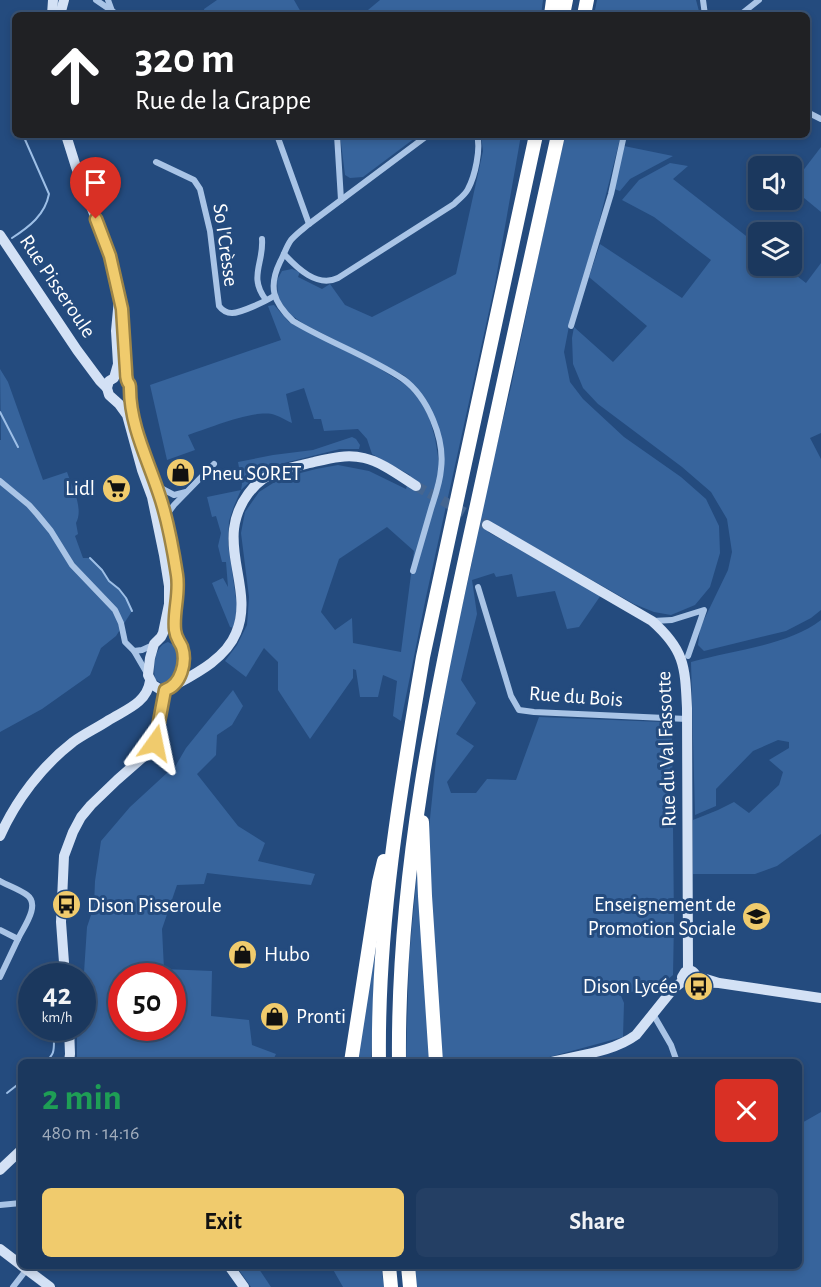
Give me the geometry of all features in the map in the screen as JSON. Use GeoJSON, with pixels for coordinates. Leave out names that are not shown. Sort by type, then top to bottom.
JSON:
{"type":"FeatureCollection","features":[{"type":"Feature","properties":{"kind":"highway"},"geometry":{"type":"LineString","coordinates":[[525,181],[531,138]]}},
{"type":"Feature","properties":{"kind":"highway"},"geometry":{"type":"LineString","coordinates":[[379,1059],[387,894],[399,795],[423,657],[535,138]]}},
{"type":"Feature","properties":{"kind":"highway"},"geometry":{"type":"LineString","coordinates":[[399,1059],[406,899],[429,736],[452,617],[557,138]]}},
{"type":"Feature","properties":{"kind":"highway"},"geometry":{"type":"LineString","coordinates":[[423,775],[425,896],[436,1059]]}},
{"type":"Feature","properties":{"kind":"highway"},"geometry":{"type":"LineString","coordinates":[[351,1059],[379,882],[399,795]]}},
{"type":"Feature","properties":{"kind":"highway"},"geometry":{"type":"LineString","coordinates":[[389,1269],[391,1287]]}},
{"type":"Feature","properties":{"kind":"highway"},"geometry":{"type":"LineString","coordinates":[[408,1269],[410,1287]]}},
{"type":"Feature","properties":{"kind":"main road"},"geometry":{"type":"LineString","coordinates":[[64,963],[62,922],[64,856],[73,832],[91,805],[150,752],[155,743],[170,688],[181,674],[183,655],[175,625],[178,578],[156,485],[131,406],[122,332],[123,320],[114,273],[67,138]]}},
{"type":"Feature","properties":{"kind":"main road","name":"Rue Pisseroule"},"geometry":{"type":"LineString","coordinates":[[0,235],[77,350],[107,388]]}},
{"type":"Feature","properties":{"kind":"main road"},"geometry":{"type":"LineString","coordinates":[[114,378],[118,364],[116,331],[119,299]]}},
{"type":"Feature","properties":{"kind":"main road"},"geometry":{"type":"LineString","coordinates":[[0,836],[11,813],[56,756],[75,740],[142,701],[149,687],[150,658],[165,629],[169,586],[152,497],[127,415],[109,395],[107,388],[109,381],[114,378],[120,377],[127,380]]}},
{"type":"Feature","properties":{"kind":"main road"},"geometry":{"type":"LineString","coordinates":[[114,399],[122,399],[129,393]]}},
{"type":"Feature","properties":{"kind":"main road"},"geometry":{"type":"LineString","coordinates":[[149,678],[156,688],[170,688],[210,663],[225,651],[233,640],[240,620],[241,592],[234,531],[240,507],[251,489],[262,480],[277,471],[336,457],[351,456],[372,460],[416,486]]}},
{"type":"Feature","properties":{"kind":"main road","name":"Rue du Val Fassotte"},"geometry":{"type":"LineString","coordinates":[[487,525],[652,621],[668,636],[682,657],[685,671],[687,719],[693,976]]}},
{"type":"Feature","properties":{"kind":"main road"},"geometry":{"type":"LineString","coordinates":[[158,640],[169,636],[177,639]]}},
{"type":"Feature","properties":{"kind":"main road"},"geometry":{"type":"LineString","coordinates":[[183,655],[193,664],[210,663]]}},
{"type":"Feature","properties":{"kind":"main road"},"geometry":{"type":"LineString","coordinates":[[563,1059],[621,1044],[636,1035],[673,989],[683,981],[682,975],[719,983],[821,998]]}},
{"type":"Feature","properties":{"kind":"main road"},"geometry":{"type":"LineString","coordinates":[[69,1059],[70,1041]]}},
{"type":"Feature","properties":{"kind":"main road"},"geometry":{"type":"LineString","coordinates":[[0,1170],[18,1153]]}},
{"type":"Feature","properties":{"kind":"main road"},"geometry":{"type":"LineString","coordinates":[[0,1249],[18,1263]]}},
{"type":"Feature","properties":{"kind":"main road"},"geometry":{"type":"LineString","coordinates":[[26,1269],[50,1287]]}},
{"type":"Feature","properties":{"kind":"main road"},"geometry":{"type":"LineString","coordinates":[[231,1269],[244,1287]]}},
{"type":"Feature","properties":{"kind":"street"},"geometry":{"type":"LineString","coordinates":[[96,0],[114,12]]}},
{"type":"Feature","properties":{"kind":"street"},"geometry":{"type":"LineString","coordinates":[[744,12],[759,0]]}},
{"type":"Feature","properties":{"kind":"street"},"geometry":{"type":"LineString","coordinates":[[278,138],[309,224]]}},
{"type":"Feature","properties":{"kind":"street"},"geometry":{"type":"LineString","coordinates":[[337,138],[341,200]]}},
{"type":"Feature","properties":{"kind":"street"},"geometry":{"type":"LineString","coordinates":[[412,571],[442,468],[440,443],[427,407],[405,381],[293,321],[285,314],[274,296],[273,283],[275,273],[292,239],[424,138]]}},
{"type":"Feature","properties":{"kind":"street"},"geometry":{"type":"LineString","coordinates":[[284,254],[300,269],[317,279],[329,281],[338,278],[462,197],[471,181],[479,149],[478,138]]}},
{"type":"Feature","properties":{"kind":"street"},"geometry":{"type":"LineString","coordinates":[[571,326],[610,194],[623,138]]}},
{"type":"Feature","properties":{"kind":"street","name":"So l'Crèsse"},"geometry":{"type":"LineString","coordinates":[[156,162],[194,180],[200,189],[210,231],[219,306],[231,313],[274,296]]}},
{"type":"Feature","properties":{"kind":"street","name":"So l'Crèsse"},"geometry":{"type":"LineString","coordinates":[[262,238],[257,276],[258,288],[266,300]]}},
{"type":"Feature","properties":{"kind":"street"},"geometry":{"type":"LineString","coordinates":[[165,518],[186,492],[214,464]]}},
{"type":"Feature","properties":{"kind":"street"},"geometry":{"type":"LineString","coordinates":[[0,481],[29,505],[51,531],[72,565],[115,610],[121,623],[125,642],[134,651],[149,678]]}},
{"type":"Feature","properties":{"kind":"street"},"geometry":{"type":"LineString","coordinates":[[156,485],[174,495],[186,492]]}},
{"type":"Feature","properties":{"kind":"street","name":"Rue du Bois"},"geometry":{"type":"LineString","coordinates":[[478,587],[511,696],[519,710],[687,719]]}},
{"type":"Feature","properties":{"kind":"street"},"geometry":{"type":"LineString","coordinates":[[652,621],[672,620],[704,609],[688,656]]}},
{"type":"Feature","properties":{"kind":"street"},"geometry":{"type":"LineString","coordinates":[[134,651],[142,650],[158,640]]}},
{"type":"Feature","properties":{"kind":"street"},"geometry":{"type":"LineString","coordinates":[[0,881],[28,896],[33,905],[0,977]]}},
{"type":"Feature","properties":{"kind":"street"},"geometry":{"type":"LineString","coordinates":[[0,930],[18,939]]}},
{"type":"Feature","properties":{"kind":"street"},"geometry":{"type":"LineString","coordinates":[[653,1014],[676,1059]]}},
{"type":"Feature","properties":{"kind":"street"},"geometry":{"type":"LineString","coordinates":[[0,1205],[18,1203]]}},
{"type":"Feature","properties":{"kind":"street"},"geometry":{"type":"LineString","coordinates":[[13,1287],[22,1269]]}},
{"type":"Feature","properties":{"kind":"shaded area"},"geometry":{"type":"Polygon","coordinates":[[[217,0],[294,0],[301,12],[248,12],[247,10],[244,12],[204,12],[204,9],[217,0]]]}},
{"type":"Feature","properties":{"kind":"shaded area"},"geometry":{"type":"Polygon","coordinates":[[[380,0],[543,0],[541,12],[366,12],[380,0]]]}},
{"type":"Feature","properties":{"kind":"shaded area"},"geometry":{"type":"Polygon","coordinates":[[[597,0],[696,0],[699,12],[595,12],[597,0]]]}},
{"type":"Feature","properties":{"kind":"shaded area"},"geometry":{"type":"Polygon","coordinates":[[[340,138],[415,138],[363,177],[350,178],[345,175],[340,138]]]}},
{"type":"Feature","properties":{"kind":"shaded area"},"geometry":{"type":"Polygon","coordinates":[[[481,138],[520,138],[495,284],[401,721],[393,716],[397,681],[383,675],[378,697],[360,697],[356,670],[353,669],[353,678],[310,739],[278,690],[278,662],[264,648],[246,677],[225,661],[237,645],[247,625],[249,597],[241,533],[245,512],[259,492],[281,478],[316,469],[338,465],[369,471],[406,489],[410,475],[372,454],[367,439],[358,429],[324,431],[321,419],[314,419],[304,388],[286,394],[292,423],[267,414],[256,414],[232,420],[188,435],[195,450],[167,460],[150,385],[281,340],[268,306],[274,305],[289,322],[377,367],[406,385],[419,399],[429,417],[439,463],[443,463],[426,401],[405,376],[304,324],[288,313],[278,297],[277,280],[282,271],[292,269],[300,272],[298,277],[322,289],[330,284],[345,305],[372,317],[456,274],[483,151],[481,138]],[[387,527],[339,559],[321,612],[335,630],[352,618],[353,643],[401,652],[414,551],[387,527]]]}},
{"type":"Feature","properties":{"kind":"shaded area"},"geometry":{"type":"Polygon","coordinates":[[[564,138],[620,138],[569,326],[564,352],[570,382],[583,399],[624,437],[681,477],[706,499],[719,526],[720,553],[710,587],[695,605],[671,615],[654,612],[634,604],[490,522],[488,532],[601,595],[579,627],[567,629],[555,591],[517,597],[512,574],[496,577],[494,573],[472,580],[477,614],[461,680],[476,703],[456,734],[474,746],[447,782],[451,793],[476,793],[487,779],[516,780],[539,717],[663,722],[672,731],[673,975],[654,991],[650,985],[621,996],[624,1003],[623,1037],[542,1059],[440,1059],[427,848],[440,721],[481,510],[511,387],[564,138]]]}},
{"type":"Feature","properties":{"kind":"shaded area"},"geometry":{"type":"Polygon","coordinates":[[[624,146],[673,156],[630,179],[620,191],[614,189],[624,146]]]}},
{"type":"Feature","properties":{"kind":"shaded area"},"geometry":{"type":"Polygon","coordinates":[[[821,147],[821,212],[802,196],[802,172],[821,147]]]}},
{"type":"Feature","properties":{"kind":"shaded area"},"geometry":{"type":"Polygon","coordinates":[[[670,163],[688,166],[673,179],[748,237],[748,276],[797,276],[806,283],[821,263],[821,433],[810,438],[821,459],[821,610],[786,631],[704,651],[698,645],[700,628],[728,570],[732,552],[727,519],[711,492],[682,467],[598,404],[583,388],[573,364],[574,327],[613,362],[647,326],[589,277],[600,244],[682,298],[711,260],[654,217],[622,200],[639,180],[670,163]]]}},
{"type":"Feature","properties":{"kind":"shaded area"},"geometry":{"type":"Polygon","coordinates":[[[0,369],[8,382],[43,480],[67,472],[78,504],[76,523],[78,534],[75,536],[83,558],[90,558],[102,570],[109,581],[126,598],[132,611],[116,636],[101,648],[90,675],[42,709],[0,732],[1,440],[0,369]]]}},
{"type":"Feature","properties":{"kind":"shaded area"},"geometry":{"type":"Polygon","coordinates":[[[352,437],[360,445],[359,449],[340,449],[280,464],[257,475],[241,490],[238,462],[313,450],[352,437]]]}},
{"type":"Feature","properties":{"kind":"shaded area"},"geometry":{"type":"Polygon","coordinates":[[[241,490],[229,521],[228,543],[237,606],[234,628],[230,627],[212,583],[223,578],[228,587],[226,562],[222,562],[218,546],[221,533],[216,516],[212,517],[207,497],[241,490]]]}},
{"type":"Feature","properties":{"kind":"shaded area"},"geometry":{"type":"Polygon","coordinates":[[[821,620],[821,834],[777,866],[755,874],[693,874],[693,820],[734,802],[749,813],[779,785],[783,772],[769,760],[789,748],[789,742],[778,740],[753,751],[716,789],[716,806],[695,815],[691,662],[776,642],[807,629],[821,620]]]}},
{"type":"Feature","properties":{"kind":"shaded area"},"geometry":{"type":"Polygon","coordinates":[[[168,642],[175,646],[176,664],[169,681],[161,683],[155,679],[155,663],[157,652],[163,644],[168,642]]]}},
{"type":"Feature","properties":{"kind":"shaded area"},"geometry":{"type":"Polygon","coordinates":[[[233,690],[243,706],[232,725],[217,735],[216,755],[197,774],[238,826],[265,843],[258,861],[315,874],[311,885],[207,873],[204,884],[177,885],[162,929],[164,963],[108,963],[108,1041],[186,1041],[186,970],[212,971],[211,1016],[249,1020],[252,1045],[276,1054],[274,1059],[77,1059],[77,1041],[96,1041],[96,963],[85,963],[87,927],[94,906],[101,841],[130,807],[168,772],[172,772],[186,748],[233,690]]]}},
{"type":"Feature","properties":{"kind":"shaded area"},"geometry":{"type":"Polygon","coordinates":[[[418,861],[430,1059],[406,1059],[409,959],[418,861]]]}},
{"type":"Feature","properties":{"kind":"shaded area"},"geometry":{"type":"Polygon","coordinates":[[[375,948],[371,1059],[356,1059],[375,948]]]}},
{"type":"Feature","properties":{"kind":"shaded area"},"geometry":{"type":"Polygon","coordinates":[[[821,1112],[821,1287],[417,1287],[414,1269],[802,1269],[802,1123],[821,1112]]]}},
{"type":"Feature","properties":{"kind":"shaded area"},"geometry":{"type":"Polygon","coordinates":[[[238,1269],[259,1269],[271,1287],[251,1287],[238,1269]]]}},
{"type":"Feature","properties":{"kind":"shaded area"},"geometry":{"type":"Polygon","coordinates":[[[333,1269],[381,1269],[384,1287],[343,1287],[333,1269]]]}},
{"type":"Feature","properties":{"kind":"waterway"},"geometry":{"type":"LineString","coordinates":[[12,238],[30,225],[40,214],[49,194],[24,138]]}},
{"type":"Feature","properties":{"kind":"waterway"},"geometry":{"type":"LineString","coordinates":[[0,412],[18,447]]}},
{"type":"Feature","properties":{"kind":"waterway"},"geometry":{"type":"LineString","coordinates":[[90,558],[109,581],[119,589],[132,611]]}},
{"type":"Feature","properties":{"kind":"waterway"},"geometry":{"type":"LineString","coordinates":[[48,1059],[53,1053],[54,1041]]}},
{"type":"Feature","properties":{"kind":"waterway"},"geometry":{"type":"LineString","coordinates":[[7,1093],[18,1084]]}},
{"type":"Feature","properties":{"kind":"tunnel"},"geometry":{"type":"LineString","coordinates":[[416,486],[487,525]]}},
{"type":"Feature","properties":{"kind":"place","name":"Pneu SORET"},"geometry":{"type":"Point","coordinates":[180,473]}},
{"type":"Feature","properties":{"kind":"place","name":"Lidl"},"geometry":{"type":"Point","coordinates":[116,488]}},
{"type":"Feature","properties":{"kind":"place","name":"Dison Pisseroule"},"geometry":{"type":"Point","coordinates":[66,905]}},
{"type":"Feature","properties":{"kind":"place","name":"Enseignement de Promotion Sociale"},"geometry":{"type":"Point","coordinates":[757,916]}},
{"type":"Feature","properties":{"kind":"place","name":"Hubo"},"geometry":{"type":"Point","coordinates":[243,954]}},
{"type":"Feature","properties":{"kind":"place","name":"Dison Lycée"},"geometry":{"type":"Point","coordinates":[699,986]}},
{"type":"Feature","properties":{"kind":"place","name":"Pronti"},"geometry":{"type":"Point","coordinates":[275,1016]}},
{"type":"Feature","properties":{"kind":"route"},"geometry":{"type":"LineString","coordinates":[[96,219],[110,256],[122,309],[122,332],[131,406],[160,496],[178,578],[175,632],[182,648],[183,662],[181,674],[174,686],[165,690],[155,743]]}}]}
